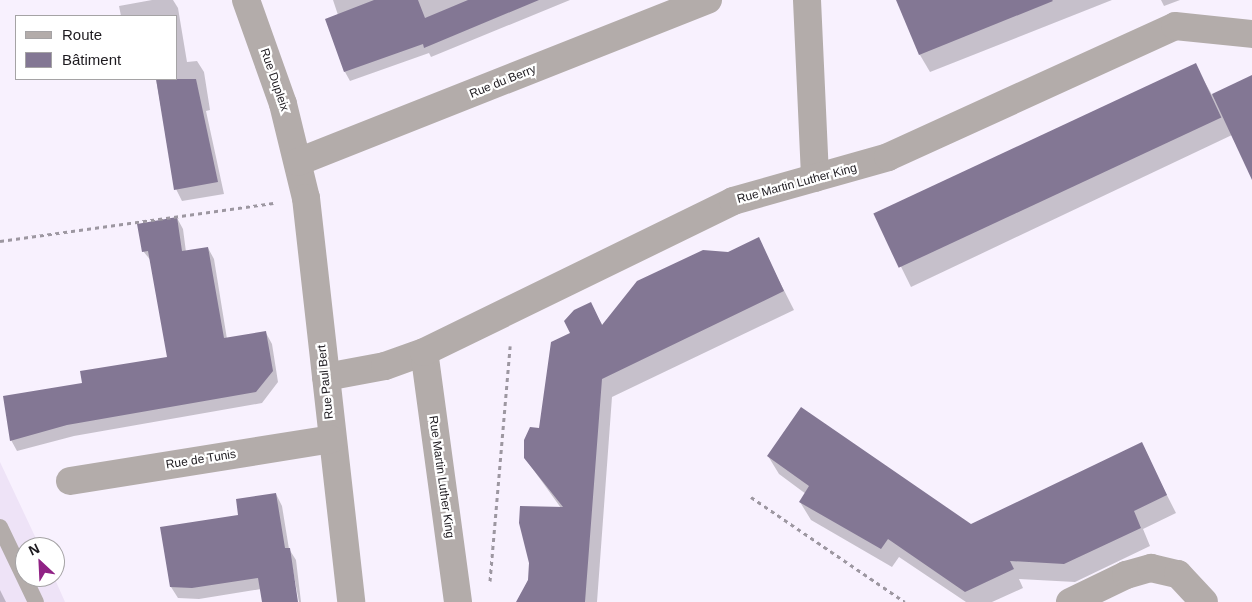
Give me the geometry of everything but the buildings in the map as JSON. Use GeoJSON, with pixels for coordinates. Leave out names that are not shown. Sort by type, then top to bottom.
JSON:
{"type":"FeatureCollection","features":[{"type":"Feature","properties":{"kind":"street","name":"Rue Dupleix"},"geometry":{"type":"LineString","coordinates":[[246,0],[283,104],[298,162]]}},
{"type":"Feature","properties":{"kind":"street","name":"Rue du Berry"},"geometry":{"type":"LineString","coordinates":[[298,162],[708,0]]}},
{"type":"Feature","properties":{"kind":"street"},"geometry":{"type":"LineString","coordinates":[[807,0],[815,178]]}},
{"type":"Feature","properties":{"kind":"street","name":"Rue Martin Luther King"},"geometry":{"type":"LineString","coordinates":[[326,377],[385,366],[424,352],[733,201],[888,158],[1175,26],[1252,34]]}},
{"type":"Feature","properties":{"kind":"street","name":"Rue Paul Bert"},"geometry":{"type":"LineString","coordinates":[[298,162],[306,198],[331,439],[351,602]]}},
{"type":"Feature","properties":{"kind":"street","name":"Rue Martin Luther King"},"geometry":{"type":"LineString","coordinates":[[424,352],[458,602]]}},
{"type":"Feature","properties":{"kind":"street","name":"Rue de Tunis"},"geometry":{"type":"LineString","coordinates":[[70,481],[331,439]]}},
{"type":"Feature","properties":{"kind":"street"},"geometry":{"type":"LineString","coordinates":[[1070,602],[1126,575],[1151,568],[1178,574],[1204,602]]}},
{"type":"Feature","properties":{"kind":"lane"},"geometry":{"type":"LineString","coordinates":[[0,527],[36,602]]}},
{"type":"Feature","properties":{"kind":"path"},"geometry":{"type":"LineString","coordinates":[[0,241],[306,198]]}},
{"type":"Feature","properties":{"kind":"path"},"geometry":{"type":"LineString","coordinates":[[490,582],[513,309]]}},
{"type":"Feature","properties":{"kind":"path"},"geometry":{"type":"LineString","coordinates":[[751,497],[905,602]]}},
{"type":"Feature","properties":{"kind":"shaded area"},"geometry":{"type":"Polygon","coordinates":[[[0,462],[35,537],[15,537],[15,587],[58,587],[65,602],[0,602],[0,462]]]}}]}
